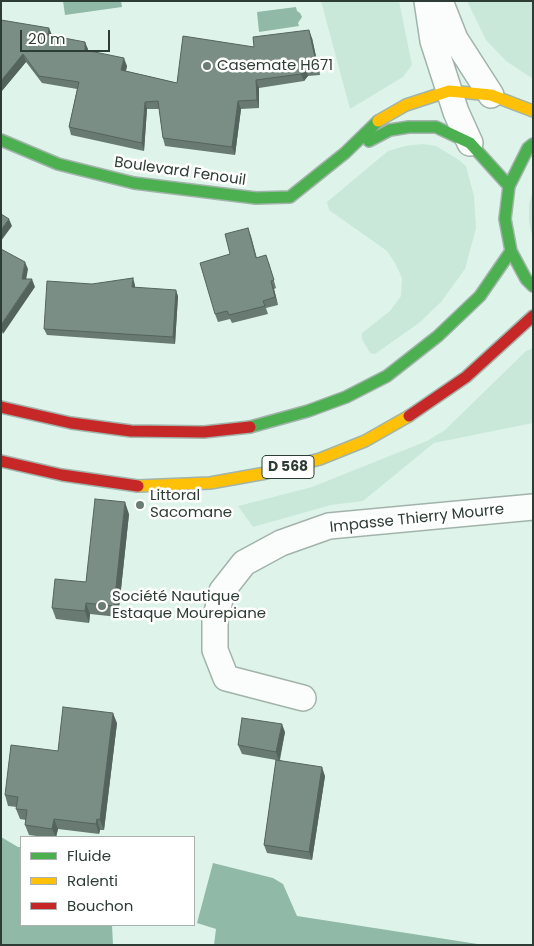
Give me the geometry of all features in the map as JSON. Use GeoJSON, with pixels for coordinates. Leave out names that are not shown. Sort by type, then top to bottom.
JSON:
{"type":"FeatureCollection","features":[{"type":"Feature","properties":{"kind":"main road","name":"Boulevard Fenouil"},"geometry":{"type":"LineString","coordinates":[[1,140],[58,164],[134,183],[256,198],[290,197],[345,153],[381,118],[406,105],[448,91],[491,95],[533,111]]}},
{"type":"Feature","properties":{"kind":"main road","name":"Boulevard Fenouil"},"geometry":{"type":"LineString","coordinates":[[345,153],[390,130],[409,127],[436,127],[470,143],[509,186]]}},
{"type":"Feature","properties":{"kind":"main road"},"geometry":{"type":"LineString","coordinates":[[533,144],[528,148],[509,186],[505,218],[511,250],[526,279],[533,286]]}},
{"type":"Feature","properties":{"kind":"main road"},"geometry":{"type":"LineString","coordinates":[[1,407],[70,424],[131,431],[204,432],[257,426],[308,411],[346,397],[387,376],[438,336],[480,296],[511,250]]}},
{"type":"Feature","properties":{"kind":"main road","name":"D 568"},"geometry":{"type":"LineString","coordinates":[[1,461],[62,475],[134,486],[210,484],[266,473],[320,459],[364,440],[408,416],[459,382],[533,316]]}},
{"type":"Feature","properties":{"kind":"street"},"geometry":{"type":"LineString","coordinates":[[427,1],[433,41],[448,91],[470,143]]}},
{"type":"Feature","properties":{"kind":"street"},"geometry":{"type":"LineString","coordinates":[[440,1],[455,39],[491,95]]}},
{"type":"Feature","properties":{"kind":"street","name":"Impasse Thierry Mourre"},"geometry":{"type":"LineString","coordinates":[[303,698],[226,678],[215,650],[215,621],[222,591],[244,563],[281,544],[329,526],[533,507]]}},
{"type":"Feature","properties":{"kind":"shaded area"},"geometry":{"type":"Polygon","coordinates":[[[63,1],[121,1],[122,7],[65,15],[63,1]]]}},
{"type":"Feature","properties":{"kind":"shaded area"},"geometry":{"type":"Polygon","coordinates":[[[321,1],[399,1],[412,65],[403,77],[350,109],[321,1]]]}},
{"type":"Feature","properties":{"kind":"shaded area"},"geometry":{"type":"Polygon","coordinates":[[[467,1],[533,1],[533,79],[506,61],[486,40],[467,1]]]}},
{"type":"Feature","properties":{"kind":"shaded area"},"geometry":{"type":"Polygon","coordinates":[[[296,7],[302,17],[298,23],[299,26],[259,32],[257,12],[296,7]]]}},
{"type":"Feature","properties":{"kind":"shaded area"},"geometry":{"type":"Polygon","coordinates":[[[422,144],[436,146],[466,166],[474,196],[476,228],[465,269],[441,302],[419,323],[375,354],[370,353],[362,339],[362,333],[390,311],[401,296],[402,278],[387,251],[329,210],[327,202],[388,151],[422,144]]]}},
{"type":"Feature","properties":{"kind":"shaded area"},"geometry":{"type":"Polygon","coordinates":[[[533,190],[533,240],[529,221],[529,205],[533,190]]]}},
{"type":"Feature","properties":{"kind":"shaded area"},"geometry":{"type":"Polygon","coordinates":[[[533,348],[533,423],[434,443],[363,501],[331,505],[253,527],[238,506],[312,487],[427,441],[445,430],[526,351],[533,348]]]}},
{"type":"Feature","properties":{"kind":"shaded area"},"geometry":{"type":"Polygon","coordinates":[[[1,837],[20,847],[20,926],[112,926],[113,945],[1,945],[1,837]]]}},
{"type":"Feature","properties":{"kind":"shaded area"},"geometry":{"type":"Polygon","coordinates":[[[213,863],[273,878],[283,884],[297,916],[484,945],[214,945],[216,929],[197,923],[213,863]]]}},
{"type":"Feature","properties":{"kind":"building"},"geometry":{"type":"Polygon","coordinates":[[[1,20],[49,28],[48,35],[85,42],[85,50],[124,58],[121,70],[177,83],[183,36],[254,47],[253,37],[309,30],[317,67],[305,68],[301,74],[256,80],[257,100],[238,101],[232,147],[163,138],[158,101],[145,102],[142,143],[69,127],[79,82],[39,76],[23,54],[1,81],[1,20]]]}},
{"type":"Feature","properties":{"kind":"building"},"geometry":{"type":"Polygon","coordinates":[[[1,214],[9,219],[1,230],[1,214]]]}},
{"type":"Feature","properties":{"kind":"building"},"geometry":{"type":"Polygon","coordinates":[[[248,228],[256,258],[266,255],[274,280],[271,281],[275,297],[263,301],[265,306],[229,315],[227,311],[215,314],[200,263],[230,254],[225,234],[248,228]]]}},
{"type":"Feature","properties":{"kind":"building"},"geometry":{"type":"Polygon","coordinates":[[[1,249],[25,262],[22,279],[32,279],[1,325],[1,249]]]}},
{"type":"Feature","properties":{"kind":"building"},"geometry":{"type":"Polygon","coordinates":[[[133,278],[132,287],[176,290],[173,337],[44,329],[47,281],[92,284],[133,278]]]}},
{"type":"Feature","properties":{"kind":"building"},"geometry":{"type":"Polygon","coordinates":[[[95,499],[125,502],[114,606],[86,603],[85,611],[52,608],[55,579],[86,582],[95,499]]]}},
{"type":"Feature","properties":{"kind":"building"},"geometry":{"type":"Polygon","coordinates":[[[63,707],[113,713],[100,820],[97,819],[96,824],[54,819],[52,829],[25,825],[27,810],[16,809],[18,797],[5,795],[11,745],[58,751],[63,707]]]}},
{"type":"Feature","properties":{"kind":"building"},"geometry":{"type":"Polygon","coordinates":[[[242,718],[282,724],[276,752],[238,745],[242,718]]]}},
{"type":"Feature","properties":{"kind":"building"},"geometry":{"type":"Polygon","coordinates":[[[276,760],[322,767],[309,852],[264,845],[276,760]]]}},
{"type":"Feature","properties":{"kind":"traffic: fast"},"geometry":{"type":"LineString","coordinates":[[1,140],[58,164],[134,183],[256,198],[290,197],[345,153],[378,121]]}},
{"type":"Feature","properties":{"kind":"traffic: fast"},"geometry":{"type":"LineString","coordinates":[[369,141],[390,130],[409,127],[436,127],[470,143],[509,186]]}},
{"type":"Feature","properties":{"kind":"traffic: fast"},"geometry":{"type":"LineString","coordinates":[[533,144],[528,148],[509,186],[505,219],[511,251],[526,279],[533,286]]}},
{"type":"Feature","properties":{"kind":"traffic: fast"},"geometry":{"type":"LineString","coordinates":[[250,427],[308,411],[346,397],[387,376],[438,336],[480,296],[511,251]]}},
{"type":"Feature","properties":{"kind":"traffic: slow"},"geometry":{"type":"LineString","coordinates":[[378,121],[406,105],[449,91],[491,95],[533,111]]}},
{"type":"Feature","properties":{"kind":"traffic: slow"},"geometry":{"type":"LineString","coordinates":[[138,486],[210,483],[266,473],[320,459],[365,441],[409,416]]}},
{"type":"Feature","properties":{"kind":"traffic: jam"},"geometry":{"type":"LineString","coordinates":[[409,416],[466,377],[533,316]]}},
{"type":"Feature","properties":{"kind":"traffic: jam"},"geometry":{"type":"LineString","coordinates":[[1,407],[71,423],[131,431],[204,432],[250,427]]}},
{"type":"Feature","properties":{"kind":"traffic: jam"},"geometry":{"type":"LineString","coordinates":[[1,461],[62,475],[138,486]]}},
{"type":"Feature","properties":{"kind":"place","name":"Casemate H671"},"geometry":{"type":"Point","coordinates":[207,66]}},
{"type":"Feature","properties":{"kind":"place","name":"Littoral Sacomane"},"geometry":{"type":"Point","coordinates":[140,505]}},
{"type":"Feature","properties":{"kind":"place","name":"Société Nautique Estaque Mourepiane"},"geometry":{"type":"Point","coordinates":[102,606]}}]}
